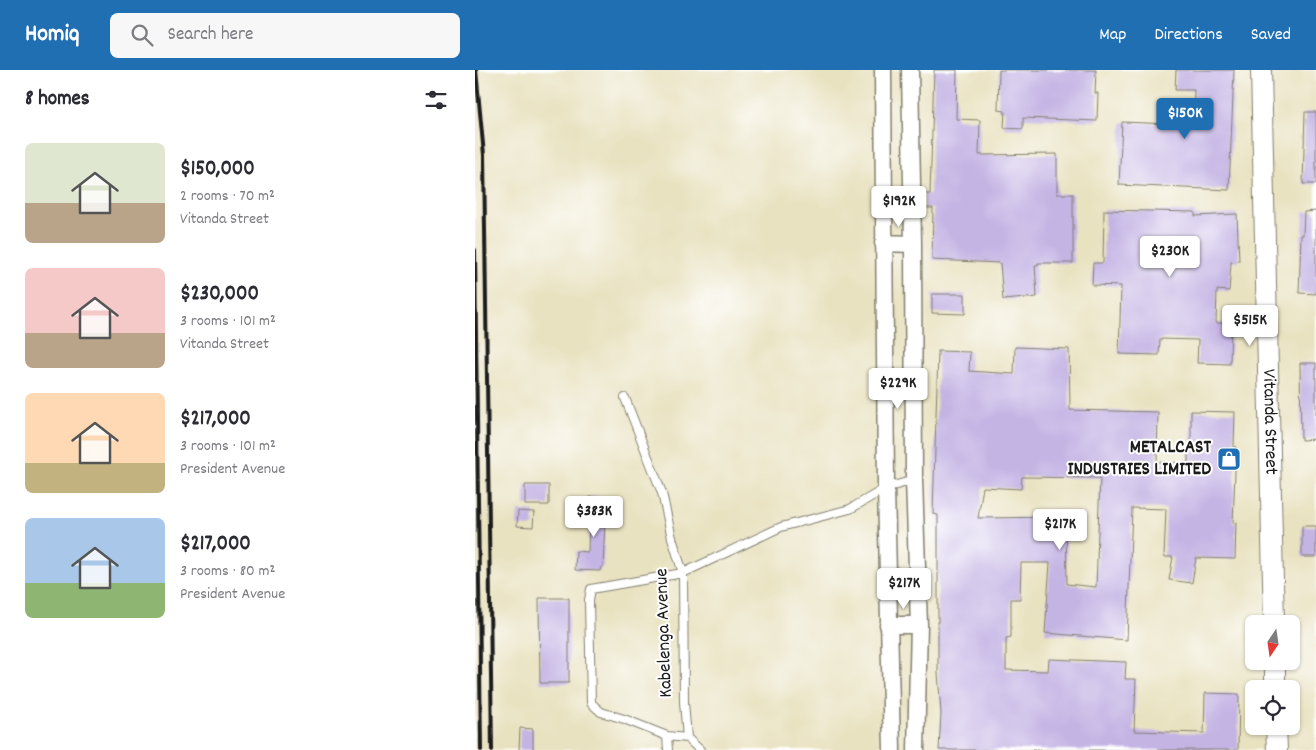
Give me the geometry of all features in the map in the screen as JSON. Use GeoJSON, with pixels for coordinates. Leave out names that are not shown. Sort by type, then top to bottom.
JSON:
{"type":"FeatureCollection","features":[{"type":"Feature","properties":{"kind":"street"},"geometry":{"type":"LineString","coordinates":[[883,70],[886,488],[892,750]]}},
{"type":"Feature","properties":{"kind":"street"},"geometry":{"type":"LineString","coordinates":[[910,70],[914,480],[919,625],[916,750]]}},
{"type":"Feature","properties":{"kind":"street","name":"Vitanda Street"},"geometry":{"type":"LineString","coordinates":[[1261,70],[1274,615]]}},
{"type":"Feature","properties":{"kind":"street"},"geometry":{"type":"LineString","coordinates":[[883,243],[913,244]]}},
{"type":"Feature","properties":{"kind":"street"},"geometry":{"type":"LineString","coordinates":[[888,625],[919,625]]}},
{"type":"Feature","properties":{"kind":"street"},"geometry":{"type":"LineString","coordinates":[[1276,735],[1277,750]]}},
{"type":"Feature","properties":{"kind":"lane","name":"Kabelenga Avenue"},"geometry":{"type":"LineString","coordinates":[[625,398],[662,493],[671,538],[683,573],[684,702],[687,738]]}},
{"type":"Feature","properties":{"kind":"lane"},"geometry":{"type":"LineString","coordinates":[[700,750],[687,738],[667,736],[601,712],[591,703],[589,600],[591,589],[683,573],[781,527],[850,509],[886,488],[914,480]]}},
{"type":"Feature","properties":{"kind":"lane"},"geometry":{"type":"LineString","coordinates":[[667,736],[668,750]]}},
{"type":"Feature","properties":{"kind":"building"},"geometry":{"type":"Polygon","coordinates":[[[934,70],[957,70],[956,119],[980,120],[979,155],[1057,154],[1057,194],[1073,194],[1073,263],[1038,263],[1038,265],[1035,265],[1037,297],[1003,300],[1000,263],[932,260],[933,208],[924,208],[924,194],[930,194],[934,70]]]}},
{"type":"Feature","properties":{"kind":"building"},"geometry":{"type":"Polygon","coordinates":[[[999,70],[1096,70],[1095,93],[1098,93],[1097,121],[1023,118],[1023,129],[1004,128],[1005,111],[998,110],[999,70]]]}},
{"type":"Feature","properties":{"kind":"building"},"geometry":{"type":"Polygon","coordinates":[[[1176,70],[1234,70],[1229,190],[1119,185],[1122,122],[1193,125],[1194,90],[1175,90],[1176,70]]]}},
{"type":"Feature","properties":{"kind":"building"},"geometry":{"type":"Polygon","coordinates":[[[1305,112],[1316,112],[1316,184],[1303,184],[1305,112]]]}},
{"type":"Feature","properties":{"kind":"building"},"geometry":{"type":"Polygon","coordinates":[[[1104,210],[1195,212],[1195,216],[1237,214],[1239,261],[1231,262],[1229,291],[1217,290],[1216,323],[1231,323],[1230,364],[1197,363],[1198,340],[1160,339],[1159,355],[1119,354],[1121,286],[1092,285],[1093,263],[1103,263],[1104,210]]]}},
{"type":"Feature","properties":{"kind":"building"},"geometry":{"type":"Polygon","coordinates":[[[1316,211],[1316,294],[1299,293],[1301,235],[1303,235],[1304,212],[1316,211]]]}},
{"type":"Feature","properties":{"kind":"building"},"geometry":{"type":"Polygon","coordinates":[[[932,294],[965,294],[965,314],[932,313],[932,294]]]}},
{"type":"Feature","properties":{"kind":"building"},"geometry":{"type":"Polygon","coordinates":[[[1015,347],[1069,349],[1070,410],[1158,412],[1157,462],[1188,463],[1188,445],[1191,445],[1191,411],[1235,412],[1234,447],[1236,447],[1233,523],[1236,523],[1235,559],[1196,558],[1192,583],[1169,580],[1173,557],[1164,557],[1166,509],[1132,508],[1127,640],[1045,633],[1050,563],[1021,563],[1020,599],[1011,599],[1011,637],[1006,638],[1006,670],[1048,671],[1049,659],[1126,662],[1125,679],[1136,679],[1134,731],[1204,733],[1205,693],[1239,694],[1238,750],[939,750],[941,713],[938,673],[938,515],[933,514],[938,351],[970,352],[969,371],[1014,374],[1015,347]],[[1022,477],[1021,489],[983,487],[978,518],[1066,517],[1067,584],[1096,587],[1100,478],[1022,477]]]}},
{"type":"Feature","properties":{"kind":"building"},"geometry":{"type":"Polygon","coordinates":[[[1300,363],[1316,363],[1316,439],[1301,440],[1300,363]]]}},
{"type":"Feature","properties":{"kind":"building"},"geometry":{"type":"Polygon","coordinates":[[[525,485],[549,485],[549,505],[525,505],[525,485]]]}},
{"type":"Feature","properties":{"kind":"building"},"geometry":{"type":"Polygon","coordinates":[[[590,497],[606,498],[603,567],[601,567],[600,571],[575,570],[576,551],[588,552],[590,497]]]}},
{"type":"Feature","properties":{"kind":"building"},"geometry":{"type":"Polygon","coordinates":[[[518,511],[534,512],[533,527],[517,526],[518,511]]]}},
{"type":"Feature","properties":{"kind":"building"},"geometry":{"type":"Polygon","coordinates":[[[1302,526],[1316,526],[1316,557],[1302,557],[1302,526]]]}},
{"type":"Feature","properties":{"kind":"building"},"geometry":{"type":"Polygon","coordinates":[[[539,598],[569,598],[569,683],[540,683],[539,598]]]}},
{"type":"Feature","properties":{"kind":"building"},"geometry":{"type":"Polygon","coordinates":[[[520,728],[533,729],[533,750],[519,750],[520,728]]]}},
{"type":"Feature","properties":{"kind":"railway"},"geometry":{"type":"LineString","coordinates":[[476,70],[484,155],[492,750]]}},
{"type":"Feature","properties":{"kind":"railway"},"geometry":{"type":"LineString","coordinates":[[475,250],[481,750]]}},
{"type":"Feature","properties":{"kind":"place","name":"METALCAST INDUSTRIES LIMITED"},"geometry":{"type":"Point","coordinates":[1229,459]}}]}
